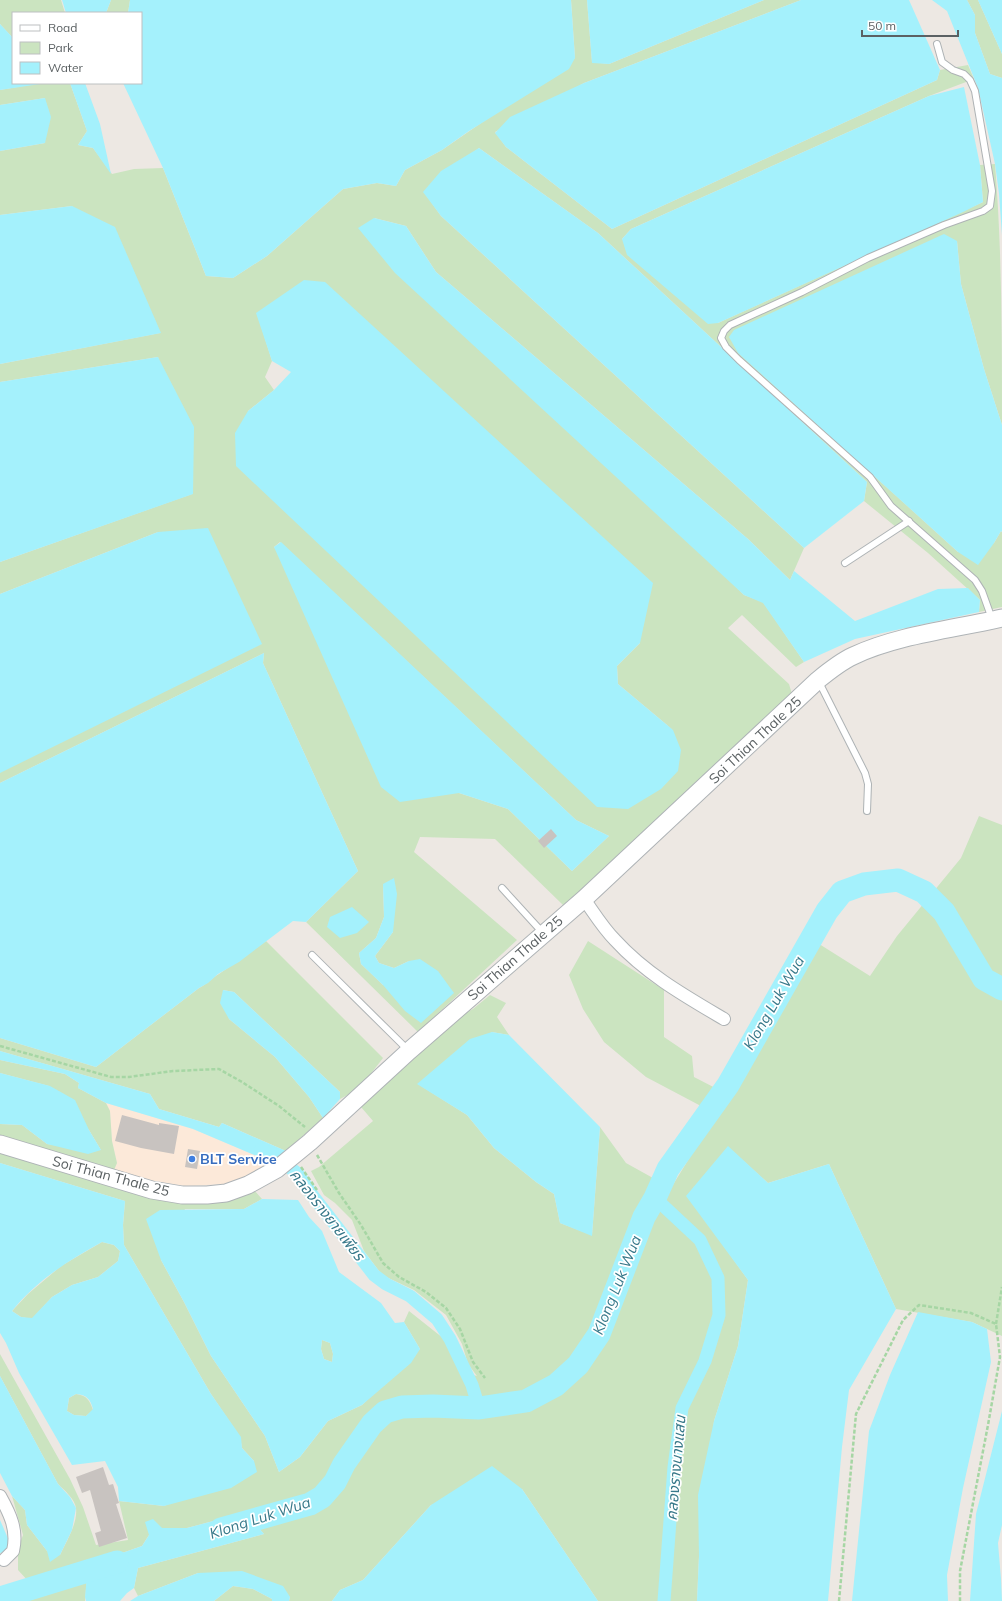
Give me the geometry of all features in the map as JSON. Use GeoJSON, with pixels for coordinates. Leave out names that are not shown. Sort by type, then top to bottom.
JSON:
{"type":"FeatureCollection","features":[{"type":"Feature","properties":{"kind":"street","name":"Soi Thian Thale 25"},"geometry":{"type":"LineString","coordinates":[[0,1144],[152,1190],[182,1195],[226,1193],[248,1185],[286,1162],[313,1139],[409,1051],[575,906],[818,680],[836,666],[853,656],[876,646],[999,621]]}},
{"type":"Feature","properties":{"kind":"street"},"geometry":{"type":"LineString","coordinates":[[575,906],[614,939],[629,955],[679,993],[724,1019]]}},
{"type":"Feature","properties":{"kind":"street"},"geometry":{"type":"LineString","coordinates":[[0,1496],[9,1513],[15,1530],[13,1551],[4,1560]]}},
{"type":"Feature","properties":{"kind":"lane"},"geometry":{"type":"LineString","coordinates":[[937,44],[942,62],[953,70],[964,74],[970,80],[975,91],[992,191],[990,206],[983,211],[944,225],[868,258],[802,292],[730,325],[724,331],[721,338],[726,347],[734,356],[870,477],[891,506],[975,580],[999,621]]}},
{"type":"Feature","properties":{"kind":"lane"},"geometry":{"type":"LineString","coordinates":[[845,563],[909,521]]}},
{"type":"Feature","properties":{"kind":"lane"},"geometry":{"type":"LineString","coordinates":[[818,680],[865,773],[868,784],[867,811]]}},
{"type":"Feature","properties":{"kind":"lane"},"geometry":{"type":"LineString","coordinates":[[502,888],[543,934]]}},
{"type":"Feature","properties":{"kind":"lane"},"geometry":{"type":"LineString","coordinates":[[312,955],[409,1051]]}},
{"type":"Feature","properties":{"kind":"path"},"geometry":{"type":"LineString","coordinates":[[0,1046],[111,1077],[129,1077],[173,1071],[219,1070],[242,1082],[279,1106],[313,1139],[339,1193],[383,1263],[399,1277],[426,1292],[446,1308],[460,1329],[473,1362],[485,1378]]}},
{"type":"Feature","properties":{"kind":"path"},"geometry":{"type":"LineString","coordinates":[[286,1162],[306,1172],[317,1190]]}},
{"type":"Feature","properties":{"kind":"path"},"geometry":{"type":"LineString","coordinates":[[960,1601],[960,1570],[1000,1357],[996,1324],[1002,1287]]}},
{"type":"Feature","properties":{"kind":"path"},"geometry":{"type":"LineString","coordinates":[[840,1601],[856,1414],[903,1320],[919,1305],[971,1313],[996,1324]]}},
{"type":"Feature","properties":{"kind":"shaded area"},"geometry":{"type":"Polygon","coordinates":[[[106,1103],[193,1129],[271,1162],[246,1177],[224,1184],[186,1186],[154,1181],[114,1170],[117,1163],[112,1141],[110,1111],[106,1103]]]}},
{"type":"Feature","properties":{"kind":"green space"},"geometry":{"type":"Polygon","coordinates":[[[0,0],[61,0],[65,12],[12,12],[12,37],[0,24],[0,0]]]}},
{"type":"Feature","properties":{"kind":"green space"},"geometry":{"type":"Polygon","coordinates":[[[111,0],[130,0],[128,12],[106,12],[111,0]]]}},
{"type":"Feature","properties":{"kind":"green space"},"geometry":{"type":"Polygon","coordinates":[[[571,0],[587,0],[592,62],[609,64],[764,0],[801,0],[584,83],[495,132],[506,147],[612,229],[937,80],[940,70],[968,65],[974,79],[929,96],[631,229],[622,239],[718,323],[983,202],[980,165],[995,164],[1002,327],[1002,425],[984,369],[961,284],[957,241],[730,337],[739,353],[958,552],[994,543],[1001,531],[1002,607],[979,612],[980,600],[928,553],[864,501],[867,482],[598,233],[479,148],[424,192],[441,216],[804,548],[790,580],[748,539],[436,272],[406,226],[374,218],[744,595],[763,602],[804,662],[796,667],[742,615],[728,628],[789,684],[792,694],[587,886],[563,905],[495,839],[420,837],[414,852],[517,940],[418,1032],[306,922],[358,871],[263,663],[264,653],[0,783],[0,768],[158,532],[0,594],[0,562],[192,494],[158,357],[0,382],[0,364],[160,333],[72,206],[0,215],[0,151],[45,143],[45,98],[0,105],[0,90],[34,84],[70,84],[87,131],[78,145],[93,148],[112,174],[134,169],[163,168],[206,276],[233,278],[267,256],[343,189],[377,183],[396,186],[405,170],[442,150],[575,58],[571,0]],[[257,313],[272,361],[265,377],[274,390],[248,411],[673,730],[618,684],[617,666],[640,643],[257,313]],[[280,542],[274,547],[459,793],[508,809],[572,871],[609,836],[576,820],[280,542]],[[383,884],[384,917],[376,938],[359,953],[361,964],[383,985],[409,961],[394,968],[379,963],[375,956],[393,932],[383,884]]]}},
{"type":"Feature","properties":{"kind":"green space"},"geometry":{"type":"Polygon","coordinates":[[[967,0],[978,0],[1002,54],[1002,78],[990,74],[975,33],[975,15],[967,0]]]}},
{"type":"Feature","properties":{"kind":"green space"},"geometry":{"type":"Polygon","coordinates":[[[979,816],[1002,825],[1002,1336],[972,1322],[896,1309],[829,1164],[768,1183],[728,1147],[723,1245],[748,1280],[738,1346],[714,1421],[699,1556],[697,1601],[598,1601],[522,1489],[431,1505],[363,1580],[340,1590],[332,1601],[289,1601],[290,1597],[198,1573],[138,1596],[134,1588],[138,1568],[264,1534],[248,1516],[217,1520],[187,1528],[161,1528],[149,1535],[142,1546],[88,1565],[85,1601],[0,1601],[0,1590],[29,1582],[18,1570],[18,1549],[23,1535],[12,1496],[25,1510],[27,1525],[47,1551],[60,1555],[71,1532],[75,1520],[76,1508],[74,1501],[58,1484],[0,1376],[0,1354],[70,1479],[83,1507],[96,1545],[128,1540],[119,1501],[164,1506],[254,1461],[242,1448],[240,1437],[211,1394],[124,1245],[123,1225],[125,1201],[0,1163],[0,1150],[169,1199],[253,1189],[262,1199],[244,1209],[185,1209],[161,1260],[211,1356],[265,1436],[279,1472],[300,1457],[328,1421],[362,1405],[420,1349],[404,1322],[409,1311],[448,1342],[461,1372],[477,1376],[468,1364],[462,1344],[446,1315],[414,1290],[382,1275],[364,1251],[352,1220],[335,1203],[324,1195],[311,1171],[319,1167],[373,1121],[361,1107],[371,1095],[456,1018],[473,1009],[490,995],[506,1003],[497,1017],[509,1035],[492,1032],[418,1084],[467,1115],[494,1148],[536,1182],[554,1194],[560,1223],[592,1235],[600,1127],[626,1163],[671,1188],[704,1134],[699,1105],[646,1077],[604,1042],[583,1009],[569,975],[588,941],[664,990],[664,1037],[692,1056],[694,1077],[727,1094],[816,942],[870,976],[897,936],[961,858],[979,816]]]}},
{"type":"Feature","properties":{"kind":"green space"},"geometry":{"type":"Polygon","coordinates":[[[266,941],[383,1058],[359,1089],[340,1099],[340,1092],[234,992],[223,990],[229,1019],[275,1057],[309,1097],[323,1118],[286,1151],[222,1123],[219,1127],[159,1109],[150,1094],[0,1051],[0,1038],[96,1067],[199,988],[266,941]]]}},
{"type":"Feature","properties":{"kind":"green space"},"geometry":{"type":"Polygon","coordinates":[[[0,1060],[65,1074],[79,1083],[78,1088],[106,1103],[110,1111],[112,1141],[117,1163],[114,1170],[0,1138],[0,1124],[22,1125],[47,1144],[101,1150],[89,1130],[49,1086],[0,1073],[0,1060]]]}},
{"type":"Feature","properties":{"kind":"green space"},"geometry":{"type":"Polygon","coordinates":[[[102,1242],[114,1245],[120,1251],[118,1261],[98,1277],[72,1285],[52,1297],[32,1319],[21,1317],[12,1311],[28,1294],[61,1266],[102,1242]]]}},
{"type":"Feature","properties":{"kind":"green space"},"geometry":{"type":"Polygon","coordinates":[[[322,1340],[330,1343],[333,1354],[332,1362],[324,1359],[321,1349],[322,1340]]]}},
{"type":"Feature","properties":{"kind":"green space"},"geometry":{"type":"Polygon","coordinates":[[[76,1394],[85,1397],[90,1403],[93,1410],[86,1416],[74,1415],[67,1411],[69,1398],[76,1394]]]}},
{"type":"Feature","properties":{"kind":"green space"},"geometry":{"type":"Polygon","coordinates":[[[233,1586],[253,1589],[272,1599],[272,1601],[214,1601],[233,1586]]]}},
{"type":"Feature","properties":{"kind":"water"},"geometry":{"type":"Polygon","coordinates":[[[62,0],[111,0],[106,12],[66,12],[62,0]]]}},
{"type":"Feature","properties":{"kind":"water"},"geometry":{"type":"Polygon","coordinates":[[[130,0],[571,0],[575,58],[569,69],[469,131],[442,150],[405,170],[396,186],[377,183],[343,189],[267,256],[233,278],[206,276],[163,168],[123,84],[142,84],[142,12],[128,12],[130,0]]]}},
{"type":"Feature","properties":{"kind":"water"},"geometry":{"type":"Polygon","coordinates":[[[587,0],[764,0],[609,64],[592,63],[587,0]]]}},
{"type":"Feature","properties":{"kind":"water"},"geometry":{"type":"Polygon","coordinates":[[[801,0],[909,0],[940,70],[937,80],[612,229],[506,147],[495,133],[510,117],[584,83],[801,0]]]}},
{"type":"Feature","properties":{"kind":"water"},"geometry":{"type":"Polygon","coordinates":[[[932,0],[967,0],[975,15],[975,33],[990,74],[1002,78],[1002,235],[995,164],[978,88],[947,11],[932,0]]]}},
{"type":"Feature","properties":{"kind":"water"},"geometry":{"type":"Polygon","coordinates":[[[978,0],[1002,0],[1002,54],[978,0]]]}},
{"type":"Feature","properties":{"kind":"water"},"geometry":{"type":"Polygon","coordinates":[[[0,24],[12,37],[12,84],[40,84],[0,90],[0,24]]]}},
{"type":"Feature","properties":{"kind":"water"},"geometry":{"type":"Polygon","coordinates":[[[70,84],[85,84],[100,124],[111,174],[93,148],[78,145],[87,131],[70,84]]]}},
{"type":"Feature","properties":{"kind":"water"},"geometry":{"type":"Polygon","coordinates":[[[964,87],[980,165],[983,202],[963,212],[718,323],[708,324],[627,255],[622,239],[631,229],[929,96],[964,87]]]}},
{"type":"Feature","properties":{"kind":"water"},"geometry":{"type":"Polygon","coordinates":[[[45,98],[51,117],[45,143],[0,151],[0,105],[45,98]]]}},
{"type":"Feature","properties":{"kind":"water"},"geometry":{"type":"Polygon","coordinates":[[[479,148],[598,233],[867,482],[864,501],[804,548],[441,216],[423,192],[441,171],[479,148]]]}},
{"type":"Feature","properties":{"kind":"water"},"geometry":{"type":"Polygon","coordinates":[[[72,206],[115,227],[161,333],[0,364],[0,215],[72,206]]]}},
{"type":"Feature","properties":{"kind":"water"},"geometry":{"type":"Polygon","coordinates":[[[374,218],[406,226],[436,272],[748,539],[790,580],[794,571],[855,621],[938,589],[968,588],[980,600],[979,612],[855,639],[804,662],[763,603],[744,595],[395,273],[358,228],[374,218]]]}},
{"type":"Feature","properties":{"kind":"water"},"geometry":{"type":"Polygon","coordinates":[[[944,234],[957,241],[961,284],[984,369],[1002,425],[1002,532],[1001,531],[978,565],[958,552],[738,353],[729,337],[734,330],[944,234]]]}},
{"type":"Feature","properties":{"kind":"water"},"geometry":{"type":"Polygon","coordinates":[[[304,280],[325,282],[653,583],[640,643],[617,666],[618,684],[673,730],[681,750],[678,771],[661,789],[628,809],[597,807],[236,466],[235,433],[248,411],[274,390],[291,372],[272,361],[256,313],[304,280]]]}},
{"type":"Feature","properties":{"kind":"water"},"geometry":{"type":"Polygon","coordinates":[[[158,357],[194,427],[193,494],[0,562],[0,382],[158,357]]]}},
{"type":"Feature","properties":{"kind":"water"},"geometry":{"type":"Polygon","coordinates":[[[208,528],[262,644],[0,773],[0,594],[158,532],[208,528]]]}},
{"type":"Feature","properties":{"kind":"water"},"geometry":{"type":"Polygon","coordinates":[[[281,542],[576,820],[609,836],[572,871],[508,809],[459,793],[400,802],[381,787],[274,547],[281,542]]]}},
{"type":"Feature","properties":{"kind":"water"},"geometry":{"type":"Polygon","coordinates":[[[264,653],[263,663],[358,871],[306,922],[293,921],[239,962],[218,974],[208,983],[199,988],[96,1067],[0,1038],[0,783],[264,653]]]}},
{"type":"Feature","properties":{"kind":"water"},"geometry":{"type":"Polygon","coordinates":[[[394,878],[397,894],[393,932],[375,956],[379,963],[394,968],[409,961],[420,959],[438,971],[454,993],[421,1023],[405,1011],[383,985],[361,964],[359,953],[376,938],[384,917],[383,884],[394,878]]]}},
{"type":"Feature","properties":{"kind":"water"},"geometry":{"type":"Polygon","coordinates":[[[352,907],[369,922],[357,933],[340,938],[327,927],[330,917],[352,907]]]}},
{"type":"Feature","properties":{"kind":"water"},"geometry":{"type":"Polygon","coordinates":[[[223,990],[234,992],[340,1092],[340,1099],[323,1118],[309,1097],[275,1057],[229,1019],[220,1003],[223,990]]]}},
{"type":"Feature","properties":{"kind":"water"},"geometry":{"type":"Polygon","coordinates":[[[492,1032],[509,1035],[600,1127],[592,1236],[560,1223],[554,1194],[536,1182],[494,1148],[467,1115],[417,1084],[470,1039],[492,1032]]]}},
{"type":"Feature","properties":{"kind":"water"},"geometry":{"type":"Polygon","coordinates":[[[0,1051],[150,1094],[159,1109],[219,1127],[222,1123],[286,1151],[271,1162],[193,1129],[106,1103],[78,1088],[79,1083],[65,1074],[0,1060],[0,1051]]]}},
{"type":"Feature","properties":{"kind":"water"},"geometry":{"type":"Polygon","coordinates":[[[0,1073],[50,1086],[75,1100],[89,1130],[101,1150],[88,1154],[47,1144],[22,1125],[0,1124],[0,1073]]]}},
{"type":"Feature","properties":{"kind":"water"},"geometry":{"type":"Polygon","coordinates":[[[728,1146],[768,1183],[829,1164],[896,1309],[849,1390],[842,1447],[828,1601],[697,1601],[699,1556],[698,1495],[714,1421],[738,1346],[748,1280],[686,1196],[728,1146]]]}},
{"type":"Feature","properties":{"kind":"water"},"geometry":{"type":"Polygon","coordinates":[[[0,1163],[125,1201],[123,1225],[124,1245],[211,1394],[241,1437],[242,1448],[254,1461],[257,1472],[231,1488],[164,1506],[119,1501],[118,1487],[105,1461],[72,1465],[19,1373],[0,1333],[0,1163]],[[102,1242],[77,1256],[42,1281],[21,1300],[12,1311],[21,1317],[32,1318],[52,1297],[72,1285],[98,1277],[118,1261],[120,1251],[114,1245],[102,1242]],[[76,1394],[69,1398],[67,1411],[74,1415],[86,1416],[93,1409],[91,1403],[88,1398],[83,1395],[76,1394]]]}},
{"type":"Feature","properties":{"kind":"water"},"geometry":{"type":"Polygon","coordinates":[[[262,1199],[298,1200],[309,1217],[322,1231],[339,1272],[381,1303],[395,1323],[404,1322],[420,1349],[411,1363],[362,1405],[328,1421],[300,1457],[279,1472],[265,1436],[211,1356],[161,1260],[146,1219],[160,1210],[244,1209],[262,1199]],[[322,1340],[321,1349],[324,1359],[332,1362],[333,1354],[330,1343],[322,1340]]]}},
{"type":"Feature","properties":{"kind":"water"},"geometry":{"type":"Polygon","coordinates":[[[918,1312],[972,1322],[987,1329],[991,1362],[963,1488],[947,1575],[948,1601],[852,1601],[869,1431],[890,1375],[918,1312]]]}},
{"type":"Feature","properties":{"kind":"water"},"geometry":{"type":"Polygon","coordinates":[[[0,1376],[58,1484],[70,1497],[76,1508],[72,1530],[60,1555],[50,1562],[47,1551],[27,1525],[25,1510],[12,1496],[0,1473],[0,1376]]]}},
{"type":"Feature","properties":{"kind":"water"},"geometry":{"type":"Polygon","coordinates":[[[1002,1411],[1002,1525],[998,1543],[1002,1601],[970,1601],[976,1514],[1002,1411]]]}},
{"type":"Feature","properties":{"kind":"water"},"geometry":{"type":"Polygon","coordinates":[[[492,1466],[522,1489],[598,1601],[332,1601],[340,1590],[363,1580],[431,1505],[492,1466]]]}},
{"type":"Feature","properties":{"kind":"water"},"geometry":{"type":"Polygon","coordinates":[[[248,1516],[264,1534],[138,1568],[134,1588],[120,1601],[86,1601],[85,1597],[88,1565],[142,1546],[149,1535],[145,1522],[153,1519],[162,1528],[187,1528],[217,1520],[248,1516]]]}},
{"type":"Feature","properties":{"kind":"water"},"geometry":{"type":"Polygon","coordinates":[[[0,1520],[10,1543],[9,1551],[0,1553],[0,1520]]]}},
{"type":"Feature","properties":{"kind":"water"},"geometry":{"type":"Polygon","coordinates":[[[242,1571],[283,1586],[290,1597],[289,1601],[272,1601],[272,1599],[253,1589],[233,1586],[214,1601],[130,1601],[138,1596],[198,1573],[242,1571]]]}},
{"type":"Feature","properties":{"kind":"building"},"geometry":{"type":"Polygon","coordinates":[[[551,829],[557,836],[544,848],[538,841],[551,829]]]}},
{"type":"Feature","properties":{"kind":"building"},"geometry":{"type":"Polygon","coordinates":[[[122,1115],[159,1125],[159,1123],[179,1126],[174,1154],[141,1148],[115,1141],[122,1115]]]}},
{"type":"Feature","properties":{"kind":"building","name":"BLT Service"},"geometry":{"type":"Polygon","coordinates":[[[188,1149],[200,1151],[197,1169],[185,1167],[188,1149]]]}},
{"type":"Feature","properties":{"kind":"building"},"geometry":{"type":"Polygon","coordinates":[[[103,1467],[109,1485],[113,1484],[119,1503],[116,1504],[127,1538],[99,1547],[95,1533],[101,1531],[90,1490],[82,1493],[76,1477],[103,1467]]]}},
{"type":"Feature","properties":{"kind":"waterway","name":"Klong Luk Wua"},"geometry":{"type":"LineString","coordinates":[[221,1529],[310,1504],[322,1497],[335,1482],[344,1464],[372,1424],[385,1412],[402,1407],[433,1406],[479,1408],[526,1401],[556,1385],[578,1365],[599,1334],[644,1217],[655,1198],[668,1169],[728,1085],[827,911],[842,892],[864,884],[898,880],[924,892],[944,912],[984,979],[1002,989]]}},
{"type":"Feature","properties":{"kind":"waterway","name":"คลองรางยายเพียร"},"geometry":{"type":"LineString","coordinates":[[261,1149],[271,1153],[298,1174],[313,1196],[374,1275],[386,1284],[410,1296],[437,1319],[450,1339],[472,1385],[479,1408]]}},
{"type":"Feature","properties":{"kind":"waterway","name":"คลองรางนางแสน"},"geometry":{"type":"LineString","coordinates":[[655,1198],[700,1240],[718,1278],[719,1315],[705,1361],[682,1408],[674,1467],[664,1601]]}},
{"type":"Feature","properties":{"kind":"waterway","name":"Klong Luk Wua"},"geometry":{"type":"LineString","coordinates":[[0,1598],[117,1562]]}},
{"type":"Feature","properties":{"kind":"place","name":"BLT Service"},"geometry":{"type":"Point","coordinates":[192,1159]}}]}
